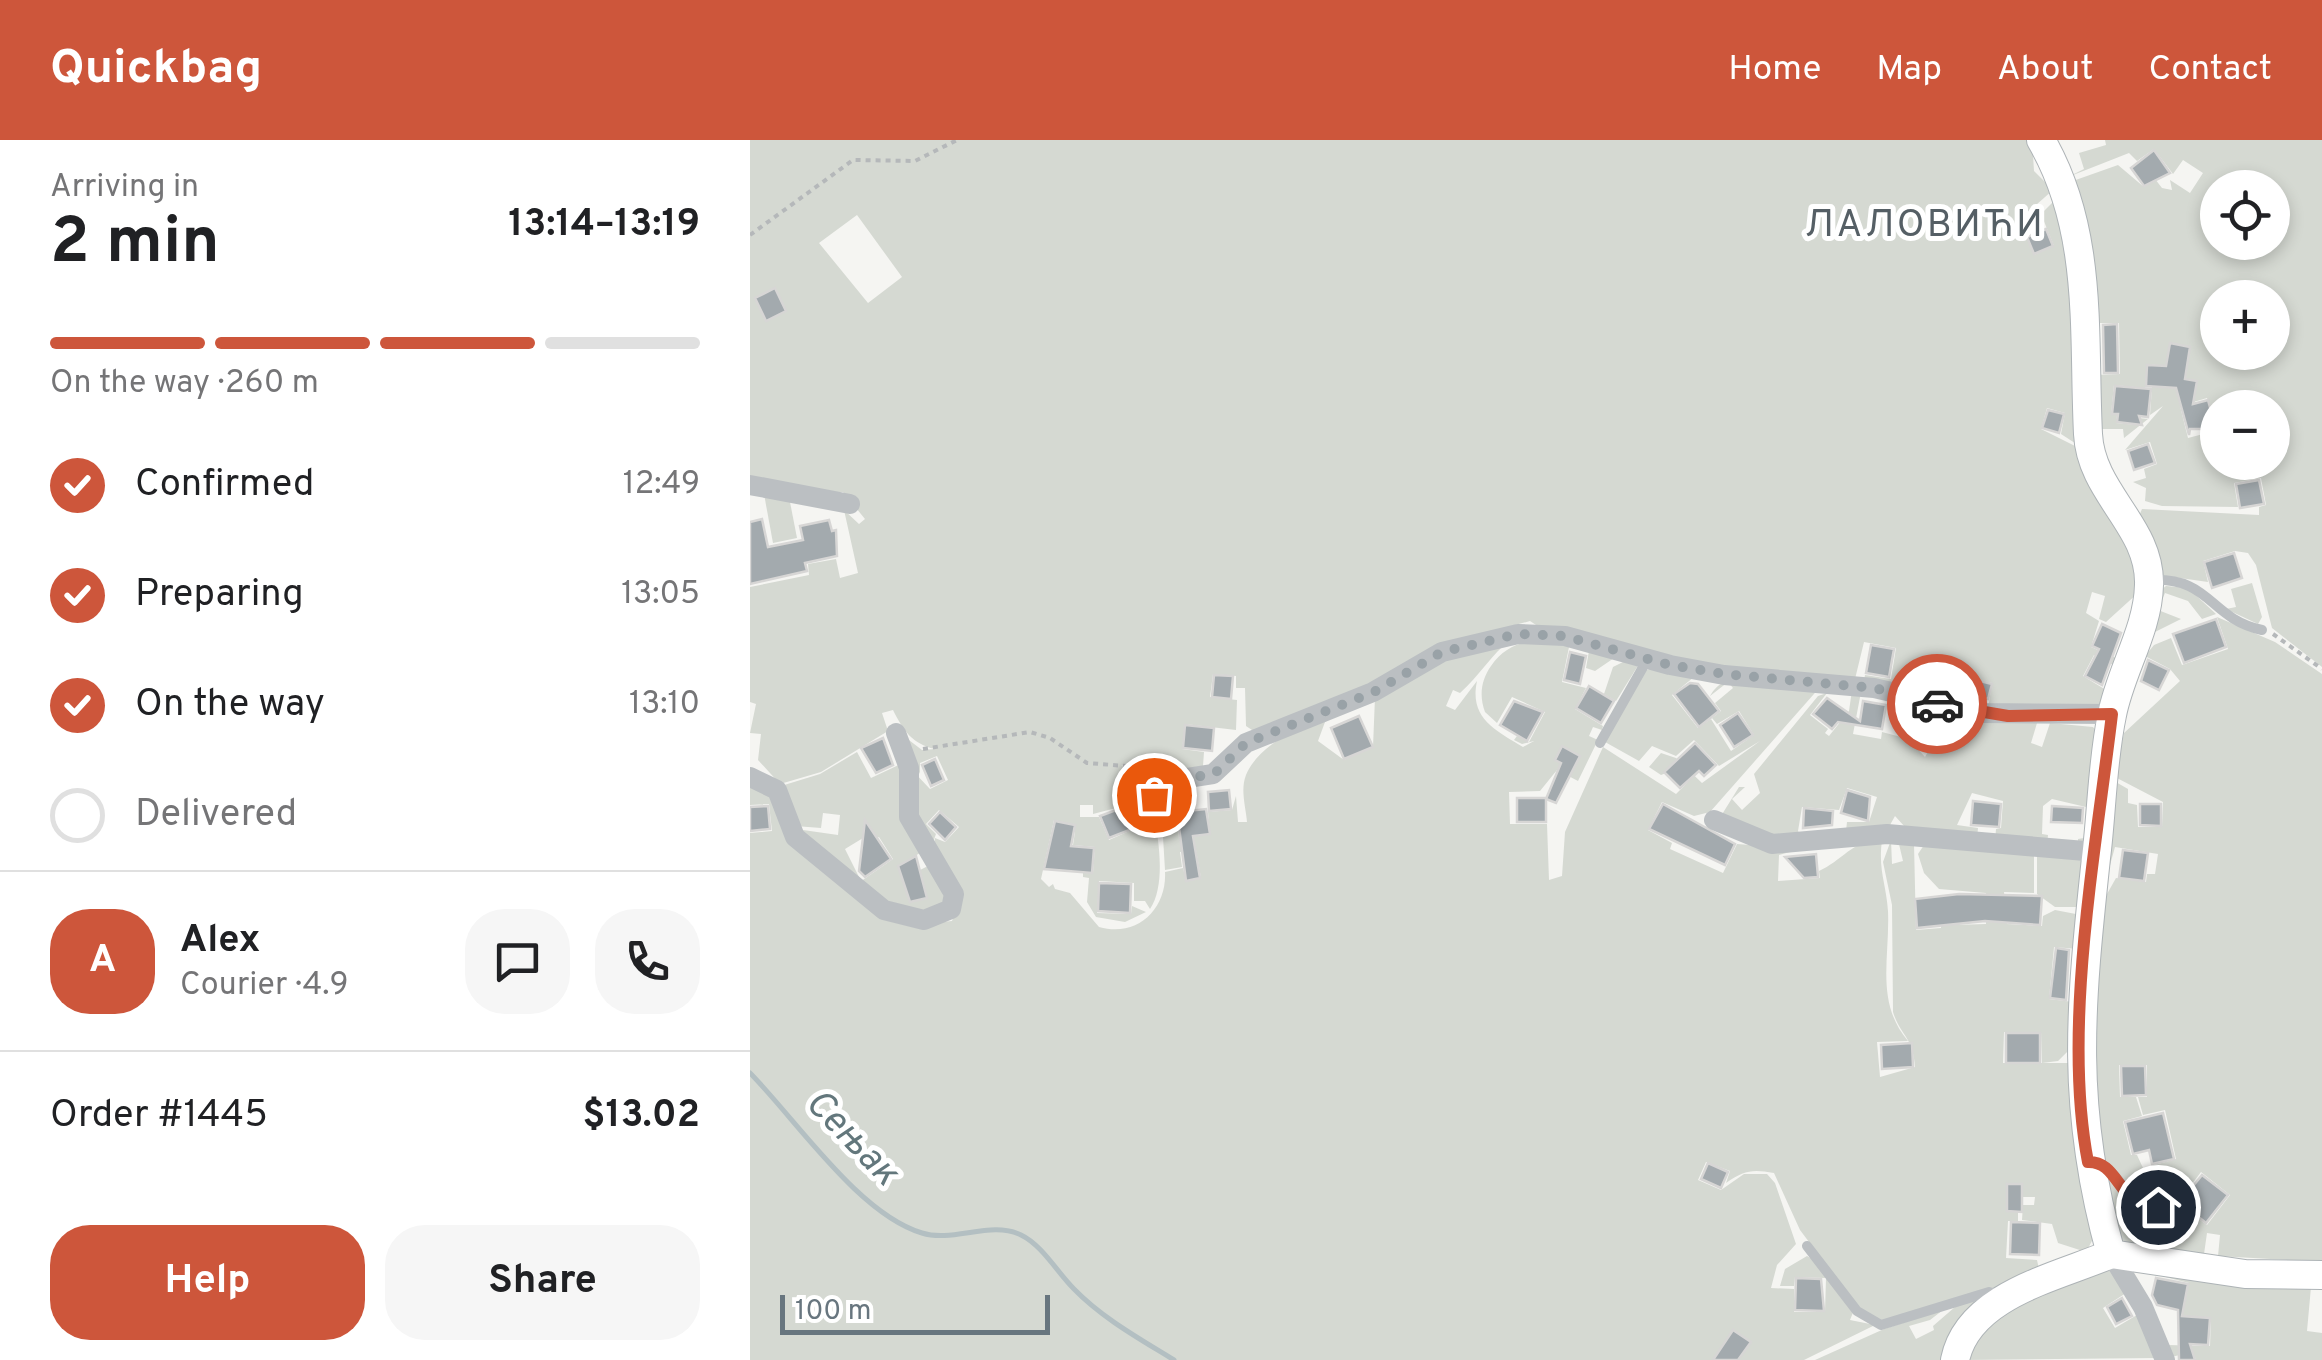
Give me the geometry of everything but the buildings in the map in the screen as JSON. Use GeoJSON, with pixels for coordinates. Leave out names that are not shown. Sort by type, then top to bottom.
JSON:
{"type":"FeatureCollection","features":[{"type":"Feature","properties":{"kind":"street"},"geometry":{"type":"LineString","coordinates":[[2041,140],[2072,210],[2082,260],[2090,451],[2106,494],[2138,536],[2149,580],[2146,607],[2112,714],[2078,1038],[2088,1162],[2110,1254],[2143,1307],[2165,1360]]}},
{"type":"Feature","properties":{"kind":"street"},"geometry":{"type":"LineString","coordinates":[[750,485],[850,504]]}},
{"type":"Feature","properties":{"kind":"street"},"geometry":{"type":"LineString","coordinates":[[1156,812],[1155,786],[1214,774],[1246,743],[1374,692],[1442,652],[1489,638],[1564,636],[1724,674],[1847,683],[1984,714],[2112,714]]}},
{"type":"Feature","properties":{"kind":"street"},"geometry":{"type":"LineString","coordinates":[[750,777],[777,790],[795,836],[871,901],[897,917],[933,920],[951,909],[954,894],[909,817],[909,768],[896,733]]}},
{"type":"Feature","properties":{"kind":"street"},"geometry":{"type":"LineString","coordinates":[[1709,824],[1772,844],[1886,834],[2097,852]]}},
{"type":"Feature","properties":{"kind":"street"},"geometry":{"type":"LineString","coordinates":[[1955,1360],[1967,1328],[2004,1300],[2110,1254],[2245,1274],[2322,1275]]}},
{"type":"Feature","properties":{"kind":"lane"},"geometry":{"type":"LineString","coordinates":[[2149,580],[2193,585],[2208,594],[2226,617],[2262,630]]}},
{"type":"Feature","properties":{"kind":"lane"},"geometry":{"type":"LineString","coordinates":[[1600,743],[1648,659]]}},
{"type":"Feature","properties":{"kind":"lane"},"geometry":{"type":"LineString","coordinates":[[2088,1162],[2107,1168],[2134,1202],[2158,1207]]}},
{"type":"Feature","properties":{"kind":"lane"},"geometry":{"type":"LineString","coordinates":[[1807,1246],[1857,1311],[1881,1325],[1989,1292],[2004,1300]]}},
{"type":"Feature","properties":{"kind":"path"},"geometry":{"type":"LineString","coordinates":[[750,235],[853,160],[915,160],[957,140]]}},
{"type":"Feature","properties":{"kind":"path"},"geometry":{"type":"LineString","coordinates":[[2262,630],[2322,670]]}},
{"type":"Feature","properties":{"kind":"path"},"geometry":{"type":"LineString","coordinates":[[922,749],[1030,732],[1050,738],[1087,763],[1126,766],[1155,786]]}},
{"type":"Feature","properties":{"kind":"shaded area"},"geometry":{"type":"Polygon","coordinates":[[[750,140],[2032,140],[2034,171],[2053,190],[2019,220],[2034,255],[2054,246],[2041,214],[2057,198],[2067,217],[2078,278],[2081,447],[2061,434],[2065,413],[2047,408],[2041,429],[2081,449],[2095,489],[2130,539],[2140,563],[2139,592],[2106,622],[2099,619],[2105,596],[2092,592],[2086,613],[2099,621],[2091,647],[2116,658],[2121,647],[2125,648],[2119,668],[2094,655],[2083,676],[2106,690],[2114,682],[2105,706],[1991,711],[1988,709],[1992,683],[1967,677],[1959,704],[1864,681],[1865,675],[1891,679],[1896,648],[1864,642],[1855,679],[1729,672],[1542,629],[1530,621],[1442,645],[1373,685],[1255,732],[1246,726],[1245,688],[1236,688],[1236,676],[1213,674],[1210,697],[1237,700],[1236,730],[1185,724],[1182,749],[1204,752],[1203,766],[1218,767],[1156,778],[1121,765],[1146,784],[1148,807],[1139,802],[1128,804],[1124,791],[1113,794],[1116,808],[1093,814],[1093,805],[1080,805],[1080,817],[1099,817],[1109,840],[1134,829],[1126,807],[1139,804],[1148,810],[1148,819],[1153,812],[1160,875],[1150,909],[1145,901],[1134,901],[1134,883],[1099,881],[1097,913],[1131,914],[1132,906],[1146,912],[1125,922],[1096,917],[1087,902],[1089,878],[1083,877],[1083,873],[1093,873],[1095,847],[1073,845],[1075,832],[1063,829],[1063,822],[1054,820],[1041,879],[1049,887],[1053,884],[1055,889],[1070,893],[1099,927],[1126,928],[1137,924],[1147,918],[1161,898],[1165,872],[1183,868],[1186,881],[1201,878],[1196,850],[1180,852],[1182,867],[1165,870],[1160,787],[1175,785],[1178,804],[1172,813],[1176,808],[1179,838],[1210,834],[1208,812],[1232,810],[1236,796],[1238,822],[1247,822],[1243,793],[1246,775],[1279,739],[1357,703],[1325,722],[1318,741],[1344,760],[1373,747],[1375,697],[1442,658],[1511,639],[1460,693],[1453,690],[1446,706],[1455,710],[1477,681],[1477,705],[1486,722],[1523,747],[1534,741],[1522,744],[1514,740],[1517,736],[1529,742],[1545,712],[1512,697],[1497,723],[1483,706],[1485,677],[1503,653],[1518,644],[1550,640],[1617,656],[1595,671],[1586,668],[1589,651],[1569,647],[1562,682],[1586,688],[1575,709],[1603,726],[1602,730],[1593,727],[1589,736],[1598,740],[1578,781],[1557,770],[1540,791],[1509,792],[1510,824],[1547,824],[1549,880],[1562,876],[1565,832],[1603,747],[1676,794],[1690,780],[1679,768],[1661,775],[1649,767],[1661,753],[1676,758],[1702,783],[1760,741],[1719,766],[1694,740],[1676,756],[1652,746],[1639,761],[1605,742],[1644,671],[1656,667],[1711,678],[1694,677],[1672,695],[1698,728],[1711,719],[1731,751],[1754,735],[1739,711],[1717,724],[1712,718],[1721,711],[1715,703],[1733,688],[1728,682],[1710,696],[1719,685],[1725,682],[1738,680],[1821,686],[1710,812],[1694,816],[1662,802],[1648,830],[1672,843],[1670,849],[1723,873],[1737,844],[1801,849],[1779,855],[1778,881],[1820,878],[1819,871],[1857,846],[1882,840],[1882,868],[1888,911],[1888,995],[1891,1011],[1907,1040],[1893,1012],[1892,905],[1883,862],[1891,840],[1892,864],[1903,861],[1898,840],[1914,844],[1916,930],[1941,928],[1941,897],[1952,897],[1953,925],[1986,924],[1986,893],[1939,889],[1924,873],[1918,854],[1924,845],[2034,854],[2034,893],[2004,892],[2007,924],[2042,926],[2043,916],[2055,910],[2081,915],[2078,949],[2054,947],[2049,999],[2073,1002],[2069,1050],[2058,1061],[2042,1063],[2071,1063],[2080,1164],[2093,1239],[2086,1252],[2058,1243],[2052,1224],[2022,1220],[2023,1205],[2034,1205],[2035,1197],[2023,1197],[2023,1183],[2007,1183],[2006,1212],[2018,1212],[2018,1221],[2008,1221],[2006,1258],[2037,1260],[2040,1274],[1883,1321],[1860,1310],[1800,1230],[1774,1173],[1749,1172],[1738,1175],[1726,1183],[1730,1171],[1706,1162],[1698,1180],[1721,1190],[1744,1174],[1767,1174],[1775,1183],[1796,1244],[1777,1265],[1771,1288],[1794,1289],[1794,1312],[1825,1312],[1826,1278],[1795,1277],[1794,1286],[1780,1286],[1785,1269],[1807,1256],[1821,1264],[1854,1310],[1850,1320],[1875,1325],[1804,1360],[750,1360],[750,833],[772,831],[769,804],[750,805],[750,780],[769,788],[774,795],[786,831],[799,849],[879,910],[911,923],[952,921],[960,900],[933,851],[935,838],[945,842],[959,827],[939,810],[926,824],[936,834],[931,848],[912,818],[913,771],[930,789],[948,780],[937,756],[920,763],[920,774],[901,734],[922,750],[935,749],[909,735],[893,710],[882,713],[888,731],[821,772],[780,784],[758,760],[761,734],[750,733],[756,704],[750,702],[750,587],[809,575],[808,564],[836,559],[840,578],[858,573],[844,510],[859,524],[865,519],[843,492],[809,492],[750,477],[750,140]],[[857,215],[819,243],[868,303],[902,277],[857,215]],[[2004,1032],[2003,1063],[2042,1063],[2041,1032],[2004,1032]],[[1877,1042],[1880,1077],[1915,1067],[1909,1043],[1877,1042]]]}},
{"type":"Feature","properties":{"kind":"shaded area"},"geometry":{"type":"Polygon","coordinates":[[[2105,140],[2322,140],[2322,667],[2272,628],[2256,565],[2248,553],[2235,551],[2203,561],[2208,582],[2159,575],[2139,516],[2142,509],[2259,515],[2259,507],[2266,505],[2261,480],[2290,480],[2290,390],[2200,390],[2200,400],[2180,406],[2188,438],[2200,435],[2200,480],[2250,480],[2234,483],[2238,507],[2162,506],[2145,501],[2146,488],[2133,482],[2146,478],[2144,469],[2157,464],[2150,442],[2125,450],[2163,406],[2150,415],[2152,387],[2165,387],[2166,366],[2147,364],[2145,388],[2114,385],[2111,414],[2117,415],[2116,423],[2137,425],[2138,418],[2148,419],[2124,438],[2123,429],[2097,429],[2095,375],[2120,374],[2119,323],[2094,323],[2070,182],[2118,165],[2144,187],[2155,179],[2162,188],[2172,190],[2170,180],[2190,193],[2200,178],[2200,260],[2290,260],[2290,170],[2200,171],[2183,160],[2173,174],[2154,149],[2137,161],[2129,153],[2068,177],[2084,169],[2079,153],[2106,145],[2105,140]]]}},
{"type":"Feature","properties":{"kind":"shaded area"},"geometry":{"type":"Polygon","coordinates":[[[764,494],[790,502],[797,538],[773,543],[764,494]]]}},
{"type":"Feature","properties":{"kind":"shaded area"},"geometry":{"type":"Polygon","coordinates":[[[2252,583],[2262,617],[2258,624],[2226,609],[2236,607],[2231,589],[2252,583]]]}},
{"type":"Feature","properties":{"kind":"shaded area"},"geometry":{"type":"Polygon","coordinates":[[[2166,586],[2188,588],[2216,614],[2202,619],[2188,601],[2165,593],[2158,609],[2161,590],[2166,586]]]}},
{"type":"Feature","properties":{"kind":"shaded area"},"geometry":{"type":"Polygon","coordinates":[[[2158,610],[2181,619],[2155,632],[2158,610]]]}},
{"type":"Feature","properties":{"kind":"shaded area"},"geometry":{"type":"Polygon","coordinates":[[[2217,617],[2275,642],[2322,674],[2322,1262],[2218,1256],[2220,1235],[2207,1233],[2204,1254],[2126,1243],[2120,1238],[2104,1172],[2133,1206],[2159,1211],[2187,1227],[2196,1217],[2207,1225],[2230,1195],[2201,1172],[2177,1204],[2151,1166],[2176,1159],[2165,1110],[2143,1115],[2138,1097],[2147,1097],[2147,1065],[2119,1065],[2120,1097],[2136,1097],[2142,1116],[2123,1121],[2131,1155],[2137,1155],[2155,1194],[2153,1198],[2138,1193],[2116,1176],[2105,1162],[2097,1133],[2093,1026],[2098,948],[2107,894],[2116,878],[2146,882],[2147,874],[2155,874],[2158,854],[2115,847],[2107,876],[2114,781],[2128,789],[2128,803],[2137,805],[2138,827],[2162,827],[2163,802],[2115,777],[2124,733],[2180,681],[2170,669],[2145,656],[2154,645],[2171,638],[2182,665],[2228,649],[2217,617]]]}},
{"type":"Feature","properties":{"kind":"shaded area"},"geometry":{"type":"Polygon","coordinates":[[[1625,661],[1639,664],[1616,701],[1604,694],[1613,667],[1625,661]]]}},
{"type":"Feature","properties":{"kind":"shaded area"},"geometry":{"type":"Polygon","coordinates":[[[1852,690],[1861,692],[1853,734],[1881,739],[1882,732],[1916,741],[1914,745],[1925,757],[1948,716],[1945,712],[2037,723],[2031,743],[2042,747],[2050,723],[2093,727],[2097,732],[2089,839],[2078,846],[2078,839],[2084,838],[2086,807],[2052,799],[2043,806],[2042,834],[2048,835],[2047,845],[1995,841],[1996,829],[2001,828],[2003,801],[1972,793],[1957,825],[1978,828],[1977,838],[1905,827],[1895,816],[1890,825],[1846,831],[1847,822],[1869,822],[1877,797],[1847,788],[1839,810],[1802,807],[1798,831],[1804,841],[1773,839],[1721,816],[1739,787],[1745,787],[1732,799],[1742,810],[1760,793],[1754,774],[1818,696],[1827,693],[1810,715],[1828,729],[1825,733],[1829,736],[1849,711],[1852,690]]]}},
{"type":"Feature","properties":{"kind":"shaded area"},"geometry":{"type":"Polygon","coordinates":[[[857,752],[871,778],[905,762],[920,853],[903,863],[910,875],[934,863],[949,903],[909,916],[857,884],[893,859],[879,837],[867,843],[863,838],[845,849],[860,879],[796,829],[838,835],[840,815],[823,813],[821,828],[795,826],[781,786],[820,774],[857,752]]]}},
{"type":"Feature","properties":{"kind":"shaded area"},"geometry":{"type":"Polygon","coordinates":[[[2037,854],[2082,859],[2086,864],[2082,907],[2055,907],[2037,894],[2037,854]]]}},
{"type":"Feature","properties":{"kind":"shaded area"},"geometry":{"type":"Polygon","coordinates":[[[2108,1267],[2126,1293],[2103,1308],[2115,1328],[2137,1315],[2158,1358],[1964,1360],[1992,1316],[2108,1267]]]}},
{"type":"Feature","properties":{"kind":"shaded area"},"geometry":{"type":"Polygon","coordinates":[[[2138,1270],[2311,1287],[2307,1331],[2322,1333],[2322,1360],[2196,1360],[2193,1352],[2171,1357],[2167,1345],[2210,1346],[2211,1317],[2177,1320],[2189,1283],[2138,1270]]]}},
{"type":"Feature","properties":{"kind":"shaded area"},"geometry":{"type":"Polygon","coordinates":[[[1980,1297],[1945,1360],[1815,1360],[1884,1329],[1943,1310],[1930,1320],[1909,1326],[1916,1339],[1934,1330],[1933,1326],[1955,1307],[1980,1297]]]}},
{"type":"Feature","properties":{"kind":"waterway","name":"Сењак"},"geometry":{"type":"LineString","coordinates":[[750,1073],[830,1164],[898,1223],[934,1235],[997,1230],[1021,1235],[1036,1245],[1097,1309],[1174,1360]]}},
{"type":"Feature","properties":{"kind":"way so far"},"geometry":{"type":"LineString","coordinates":[[1154,795],[1155,786],[1162,782],[1214,774],[1246,743],[1374,692],[1442,652],[1518,634],[1564,636],[1670,665],[1724,674],[1847,683],[1937,704]]}},
{"type":"Feature","properties":{"kind":"district","name":"ЛАЛОВИЋИ"},"geometry":{"type":"Point","coordinates":[1925,226]}},
{"type":"Feature","properties":{"kind":"route"},"geometry":{"type":"LineString","coordinates":[[1937,704],[2008,716],[2112,714],[2078,1038],[2084,1143],[2088,1162],[2103,1164],[2128,1197],[2158,1207]]}}]}
